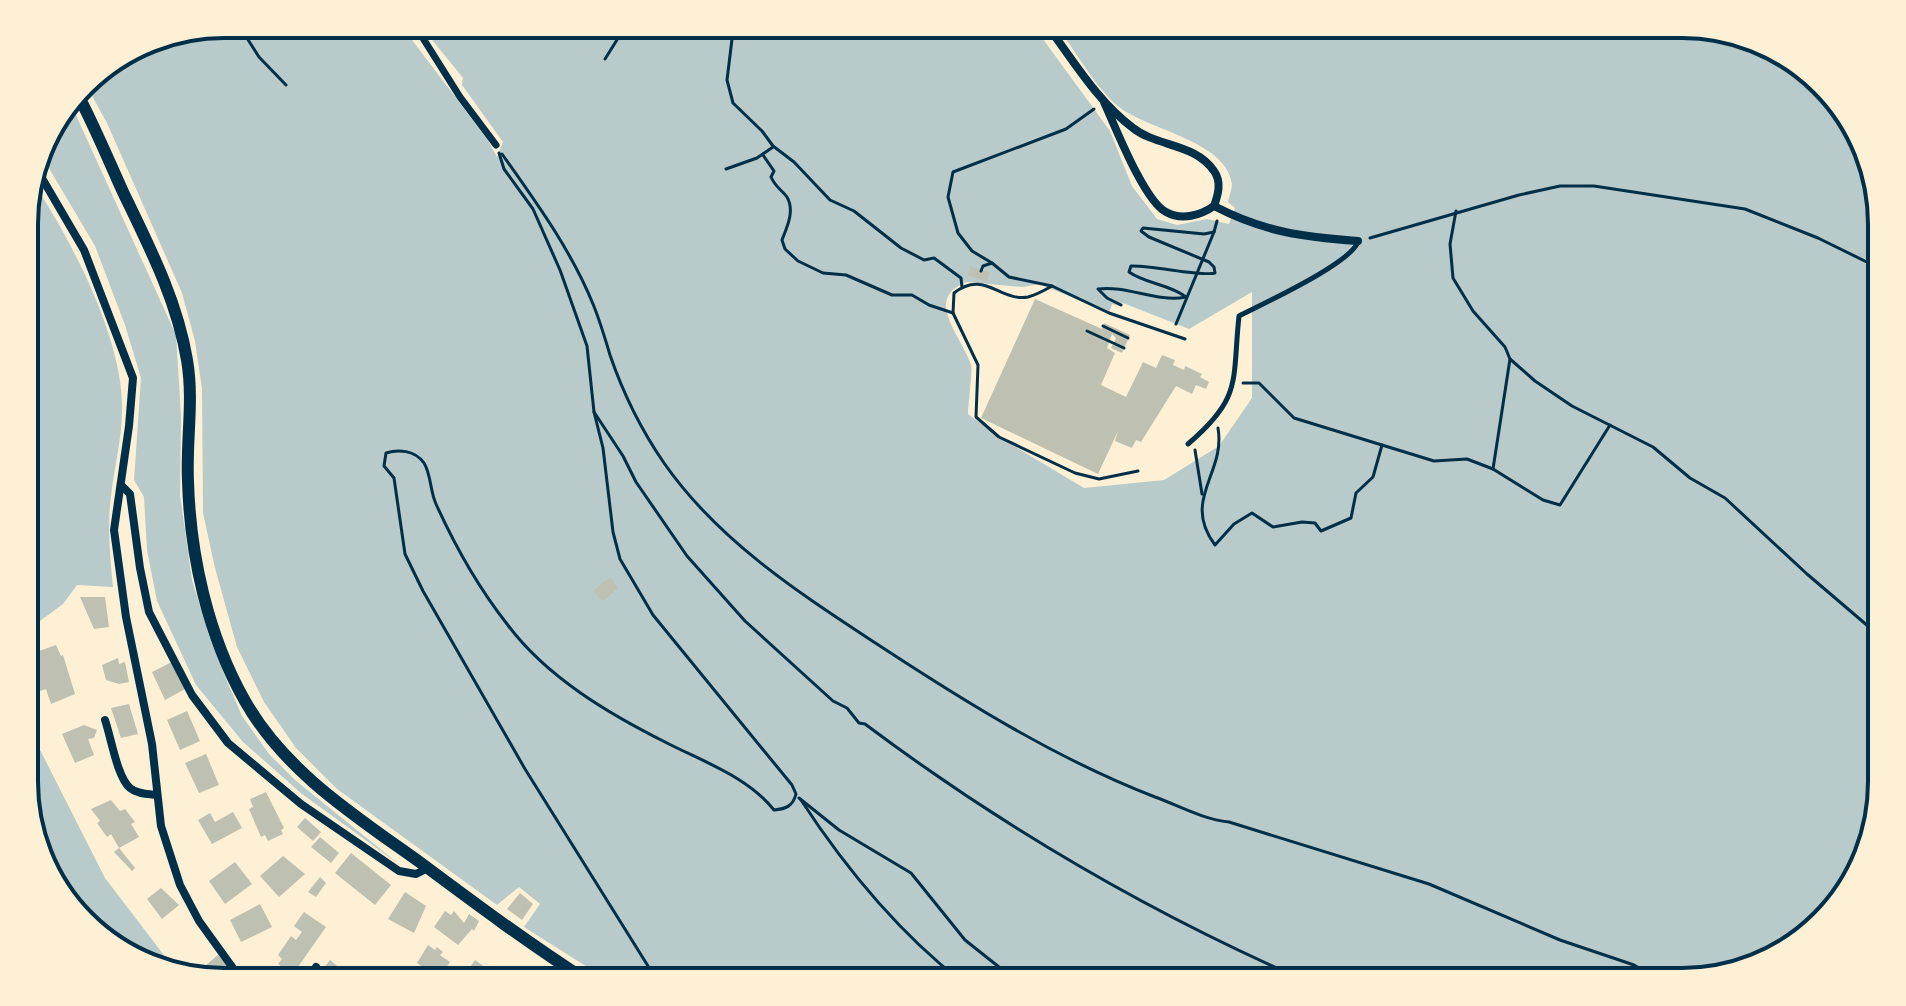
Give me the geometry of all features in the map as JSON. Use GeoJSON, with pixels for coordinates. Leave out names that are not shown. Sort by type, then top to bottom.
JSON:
{"type":"FeatureCollection","features":[{"type":"Feature","properties":{"kind":"main road"},"geometry":{"type":"LineString","coordinates":[[82,104],[164,279],[182,333],[191,393],[187,477],[190,526],[206,602],[234,679],[259,723],[298,769],[327,795],[569,968]]}},
{"type":"Feature","properties":{"kind":"street"},"geometry":{"type":"LineString","coordinates":[[423,38],[460,97],[496,145]]}},
{"type":"Feature","properties":{"kind":"street"},"geometry":{"type":"LineString","coordinates":[[1056,38],[1104,102],[1135,131],[1181,147],[1217,173],[1219,183],[1214,206],[1203,214],[1192,216],[1168,214],[1158,207],[1141,180],[1104,102]]}},
{"type":"Feature","properties":{"kind":"street"},"geometry":{"type":"LineString","coordinates":[[43,180],[84,250],[133,378],[114,530],[126,617],[152,744],[156,795],[169,855],[180,885],[199,921],[233,968]]}},
{"type":"Feature","properties":{"kind":"street"},"geometry":{"type":"LineString","coordinates":[[1214,206],[1243,221],[1288,235],[1358,241]]}},
{"type":"Feature","properties":{"kind":"street"},"geometry":{"type":"LineString","coordinates":[[121,485],[130,494],[149,612],[192,695],[228,743],[301,804],[399,871],[416,874],[428,868]]}},
{"type":"Feature","properties":{"kind":"street"},"geometry":{"type":"LineString","coordinates":[[105,720],[122,778],[138,792],[156,795]]}},
{"type":"Feature","properties":{"kind":"lane"},"geometry":{"type":"LineString","coordinates":[[1188,444],[1216,416],[1235,383],[1239,316],[1341,262],[1356,249],[1358,241]]}},
{"type":"Feature","properties":{"kind":"path"},"geometry":{"type":"LineString","coordinates":[[247,38],[259,57],[286,85]]}},
{"type":"Feature","properties":{"kind":"path"},"geometry":{"type":"LineString","coordinates":[[605,59],[618,38]]}},
{"type":"Feature","properties":{"kind":"path"},"geometry":{"type":"LineString","coordinates":[[732,38],[727,80],[733,103],[830,200],[854,211],[901,248],[924,260],[934,258],[961,278],[962,287]]}},
{"type":"Feature","properties":{"kind":"path"},"geometry":{"type":"LineString","coordinates":[[1104,102],[1066,129],[953,172],[948,197],[958,233],[972,251],[1009,277],[1052,286],[1109,313],[1185,339]]}},
{"type":"Feature","properties":{"kind":"path"},"geometry":{"type":"LineString","coordinates":[[496,145],[504,169],[533,209],[575,306],[587,346],[594,412],[603,448],[613,532],[620,559],[653,615],[798,796],[825,837],[884,912],[944,968]]}},
{"type":"Feature","properties":{"kind":"path"},"geometry":{"type":"LineString","coordinates":[[496,145],[546,216],[573,264],[593,302],[629,401],[666,466],[707,515],[780,580],[819,608],[992,716],[1116,781],[1207,819],[1229,822],[1429,884],[1560,940],[1639,968]]}},
{"type":"Feature","properties":{"kind":"path"},"geometry":{"type":"LineString","coordinates":[[726,169],[763,155],[773,146]]}},
{"type":"Feature","properties":{"kind":"path"},"geometry":{"type":"LineString","coordinates":[[763,155],[774,171],[771,177],[777,188],[786,195],[791,210],[782,240],[785,249],[798,261],[823,273],[846,275],[892,295],[912,295],[953,313]]}},
{"type":"Feature","properties":{"kind":"path"},"geometry":{"type":"LineString","coordinates":[[1358,241],[1456,211],[1560,186],[1594,186],[1745,209],[1818,238],[1868,263]]}},
{"type":"Feature","properties":{"kind":"path"},"geometry":{"type":"LineString","coordinates":[[1176,324],[1214,232],[1219,214],[1214,206]]}},
{"type":"Feature","properties":{"kind":"path"},"geometry":{"type":"LineString","coordinates":[[1456,211],[1450,244],[1453,278],[1473,311],[1505,347],[1510,359],[1535,381],[1572,406],[1653,447],[1690,478],[1725,498],[1868,626]]}},
{"type":"Feature","properties":{"kind":"path"},"geometry":{"type":"LineString","coordinates":[[1186,297],[1137,277],[1129,269],[1140,266],[1210,275],[1215,273],[1214,267],[1141,231],[1147,227],[1179,234],[1214,232]]}},
{"type":"Feature","properties":{"kind":"path"},"geometry":{"type":"LineString","coordinates":[[981,271],[983,266],[992,263]]}},
{"type":"Feature","properties":{"kind":"path"},"geometry":{"type":"LineString","coordinates":[[1052,286],[1030,297],[1018,297],[980,284],[962,287],[954,293],[951,303],[953,313],[978,365],[976,417],[999,437],[1037,457],[1099,479],[1138,471]]}},
{"type":"Feature","properties":{"kind":"path"},"geometry":{"type":"LineString","coordinates":[[1121,305],[1098,289],[1115,288],[1162,297],[1186,297]]}},
{"type":"Feature","properties":{"kind":"path"},"geometry":{"type":"LineString","coordinates":[[1103,326],[1128,338]]}},
{"type":"Feature","properties":{"kind":"path"},"geometry":{"type":"LineString","coordinates":[[1087,331],[1124,348]]}},
{"type":"Feature","properties":{"kind":"path"},"geometry":{"type":"LineString","coordinates":[[1493,469],[1510,359]]}},
{"type":"Feature","properties":{"kind":"path"},"geometry":{"type":"LineString","coordinates":[[1235,383],[1259,383],[1294,418],[1434,461],[1467,459],[1493,469],[1543,500],[1560,505],[1610,425]]}},
{"type":"Feature","properties":{"kind":"path"},"geometry":{"type":"LineString","coordinates":[[594,412],[649,504],[687,556],[745,621],[833,701],[847,708],[859,723],[865,724],[993,813],[1085,868],[1279,968]]}},
{"type":"Feature","properties":{"kind":"path"},"geometry":{"type":"LineString","coordinates":[[1216,416],[1220,438],[1217,459],[1201,511],[1206,532],[1215,545],[1234,524],[1252,513],[1273,527],[1315,523],[1321,531],[1351,518],[1356,493],[1373,477],[1382,445]]}},
{"type":"Feature","properties":{"kind":"path"},"geometry":{"type":"LineString","coordinates":[[1194,438],[1203,497]]}},
{"type":"Feature","properties":{"kind":"path"},"geometry":{"type":"LineString","coordinates":[[649,968],[525,769],[423,591],[405,554],[394,478],[384,466],[386,453],[397,449],[411,453],[424,462],[433,497],[455,546],[507,625],[556,674],[636,727],[747,784],[774,810],[785,809],[798,796]]}},
{"type":"Feature","properties":{"kind":"path"},"geometry":{"type":"LineString","coordinates":[[798,796],[839,830],[911,873],[965,940],[1000,968]]}},
{"type":"Feature","properties":{"kind":"shaded area"},"geometry":{"type":"Polygon","coordinates":[[[411,38],[487,139],[497,157],[503,142],[462,85],[463,78],[431,38],[1042,38],[1110,131],[1132,186],[1157,219],[1177,225],[1207,219],[1229,224],[1235,208],[1228,202],[1232,184],[1226,169],[1215,156],[1114,103],[1065,38],[1682,38],[1718,42],[1764,57],[1805,84],[1837,121],[1854,153],[1866,200],[1868,782],[1862,830],[1854,853],[1822,905],[1785,937],[1742,958],[1694,968],[589,968],[524,927],[540,904],[519,887],[497,905],[337,789],[296,748],[264,702],[237,647],[203,513],[202,389],[195,341],[182,293],[92,92],[121,69],[153,52],[200,40],[411,38]],[[967,282],[954,289],[947,298],[949,319],[971,365],[968,414],[999,437],[1084,488],[1164,480],[1219,446],[1252,398],[1252,292],[1189,329],[1123,303],[1119,306],[1112,304],[1109,313],[1040,284],[1022,287],[967,282]]]}},
{"type":"Feature","properties":{"kind":"shaded area"},"geometry":{"type":"Polygon","coordinates":[[[75,113],[176,335],[181,416],[180,495],[192,580],[226,679],[242,716],[269,754],[295,780],[400,865],[302,794],[243,742],[196,685],[157,601],[147,550],[144,497],[134,480],[141,378],[95,246],[48,166],[75,113]]]}},
{"type":"Feature","properties":{"kind":"shaded area"},"geometry":{"type":"Polygon","coordinates":[[[41,195],[63,231],[105,322],[120,383],[122,411],[109,519],[113,587],[77,585],[63,604],[38,622],[38,212],[41,195]]]}},
{"type":"Feature","properties":{"kind":"shaded area"},"geometry":{"type":"Polygon","coordinates":[[[38,746],[105,878],[167,959],[142,949],[101,922],[69,885],[48,842],[42,818],[38,746]]]}},
{"type":"Feature","properties":{"kind":"building"},"geometry":{"type":"Polygon","coordinates":[[[970,266],[990,273],[987,282],[968,275],[970,266]]]}},
{"type":"Feature","properties":{"kind":"building"},"geometry":{"type":"Polygon","coordinates":[[[1035,299],[1102,329],[1104,323],[1130,335],[1122,353],[1111,348],[1116,338],[1112,334],[1107,348],[1115,353],[1101,385],[1126,397],[1143,362],[1156,368],[1162,355],[1175,360],[1173,365],[1184,370],[1185,366],[1202,374],[1200,377],[1209,382],[1206,389],[1196,385],[1192,394],[1176,386],[1141,442],[1136,440],[1132,448],[1115,441],[1118,431],[1098,474],[981,418],[1035,299]]]}},
{"type":"Feature","properties":{"kind":"building"},"geometry":{"type":"Polygon","coordinates":[[[610,577],[618,588],[603,601],[593,591],[610,577]]]}},
{"type":"Feature","properties":{"kind":"building"},"geometry":{"type":"Polygon","coordinates":[[[80,597],[105,597],[109,627],[94,629],[80,597]]]}},
{"type":"Feature","properties":{"kind":"building"},"geometry":{"type":"Polygon","coordinates":[[[56,645],[63,655],[75,694],[51,704],[46,689],[38,692],[38,651],[56,645]]]}},
{"type":"Feature","properties":{"kind":"building"},"geometry":{"type":"Polygon","coordinates":[[[118,658],[119,664],[125,662],[129,682],[119,684],[106,680],[102,665],[118,658]]]}},
{"type":"Feature","properties":{"kind":"building"},"geometry":{"type":"Polygon","coordinates":[[[172,662],[185,689],[165,700],[152,672],[172,662]]]}},
{"type":"Feature","properties":{"kind":"building"},"geometry":{"type":"Polygon","coordinates":[[[129,704],[138,734],[121,738],[111,708],[129,704]]]}},
{"type":"Feature","properties":{"kind":"building"},"geometry":{"type":"Polygon","coordinates":[[[187,711],[200,741],[180,750],[167,720],[187,711]]]}},
{"type":"Feature","properties":{"kind":"building"},"geometry":{"type":"Polygon","coordinates":[[[84,725],[97,730],[94,738],[88,739],[94,755],[75,763],[62,734],[84,725]]]}},
{"type":"Feature","properties":{"kind":"building"},"geometry":{"type":"Polygon","coordinates":[[[206,754],[219,785],[199,793],[185,763],[206,754]]]}},
{"type":"Feature","properties":{"kind":"building"},"geometry":{"type":"Polygon","coordinates":[[[266,792],[284,828],[281,830],[283,834],[268,841],[265,835],[261,837],[249,809],[253,807],[250,799],[266,792]]]}},
{"type":"Feature","properties":{"kind":"building"},"geometry":{"type":"Polygon","coordinates":[[[111,800],[120,811],[125,809],[135,822],[131,824],[139,837],[119,848],[111,834],[107,837],[91,809],[111,800]]]}},
{"type":"Feature","properties":{"kind":"building"},"geometry":{"type":"Polygon","coordinates":[[[233,812],[242,828],[212,844],[198,820],[210,813],[215,822],[233,812]]]}},
{"type":"Feature","properties":{"kind":"building"},"geometry":{"type":"Polygon","coordinates":[[[305,818],[321,832],[313,841],[297,827],[305,818]]]}},
{"type":"Feature","properties":{"kind":"building"},"geometry":{"type":"Polygon","coordinates":[[[320,837],[339,853],[331,863],[311,847],[320,837]]]}},
{"type":"Feature","properties":{"kind":"building"},"geometry":{"type":"Polygon","coordinates":[[[119,848],[135,868],[132,871],[114,852],[119,848]]]}},
{"type":"Feature","properties":{"kind":"building"},"geometry":{"type":"Polygon","coordinates":[[[351,853],[391,885],[375,905],[335,873],[351,853]]]}},
{"type":"Feature","properties":{"kind":"building"},"geometry":{"type":"Polygon","coordinates":[[[283,856],[305,874],[279,897],[260,876],[283,856]]]}},
{"type":"Feature","properties":{"kind":"building"},"geometry":{"type":"Polygon","coordinates":[[[235,862],[252,884],[225,904],[209,881],[235,862]]]}},
{"type":"Feature","properties":{"kind":"building"},"geometry":{"type":"Polygon","coordinates":[[[320,877],[326,883],[316,897],[308,892],[320,877]]]}},
{"type":"Feature","properties":{"kind":"building"},"geometry":{"type":"Polygon","coordinates":[[[161,888],[179,905],[162,919],[147,899],[161,888]]]}},
{"type":"Feature","properties":{"kind":"building"},"geometry":{"type":"Polygon","coordinates":[[[405,892],[426,906],[414,933],[388,919],[405,892]]]}},
{"type":"Feature","properties":{"kind":"building"},"geometry":{"type":"Polygon","coordinates":[[[520,893],[533,904],[522,920],[507,909],[520,893]]]}},
{"type":"Feature","properties":{"kind":"building"},"geometry":{"type":"Polygon","coordinates":[[[260,904],[272,927],[241,942],[230,920],[260,904]]]}},
{"type":"Feature","properties":{"kind":"building"},"geometry":{"type":"Polygon","coordinates":[[[445,911],[451,915],[454,911],[464,923],[469,914],[479,921],[474,931],[472,929],[458,945],[434,927],[445,911]]]}},
{"type":"Feature","properties":{"kind":"building"},"geometry":{"type":"Polygon","coordinates":[[[304,912],[326,927],[297,968],[284,968],[278,964],[282,959],[278,955],[291,936],[296,940],[302,932],[294,926],[304,912]]]}},
{"type":"Feature","properties":{"kind":"building"},"geometry":{"type":"Polygon","coordinates":[[[428,945],[435,950],[437,947],[443,952],[440,955],[450,962],[446,968],[424,968],[417,963],[428,945]]]}},
{"type":"Feature","properties":{"kind":"building"},"geometry":{"type":"Polygon","coordinates":[[[218,955],[230,968],[212,968],[206,965],[218,955]]]}},
{"type":"Feature","properties":{"kind":"building"},"geometry":{"type":"Polygon","coordinates":[[[330,960],[340,968],[324,968],[330,960]]]}},
{"type":"Feature","properties":{"kind":"building"},"geometry":{"type":"Polygon","coordinates":[[[475,960],[486,968],[469,968],[475,960]]]}}]}
